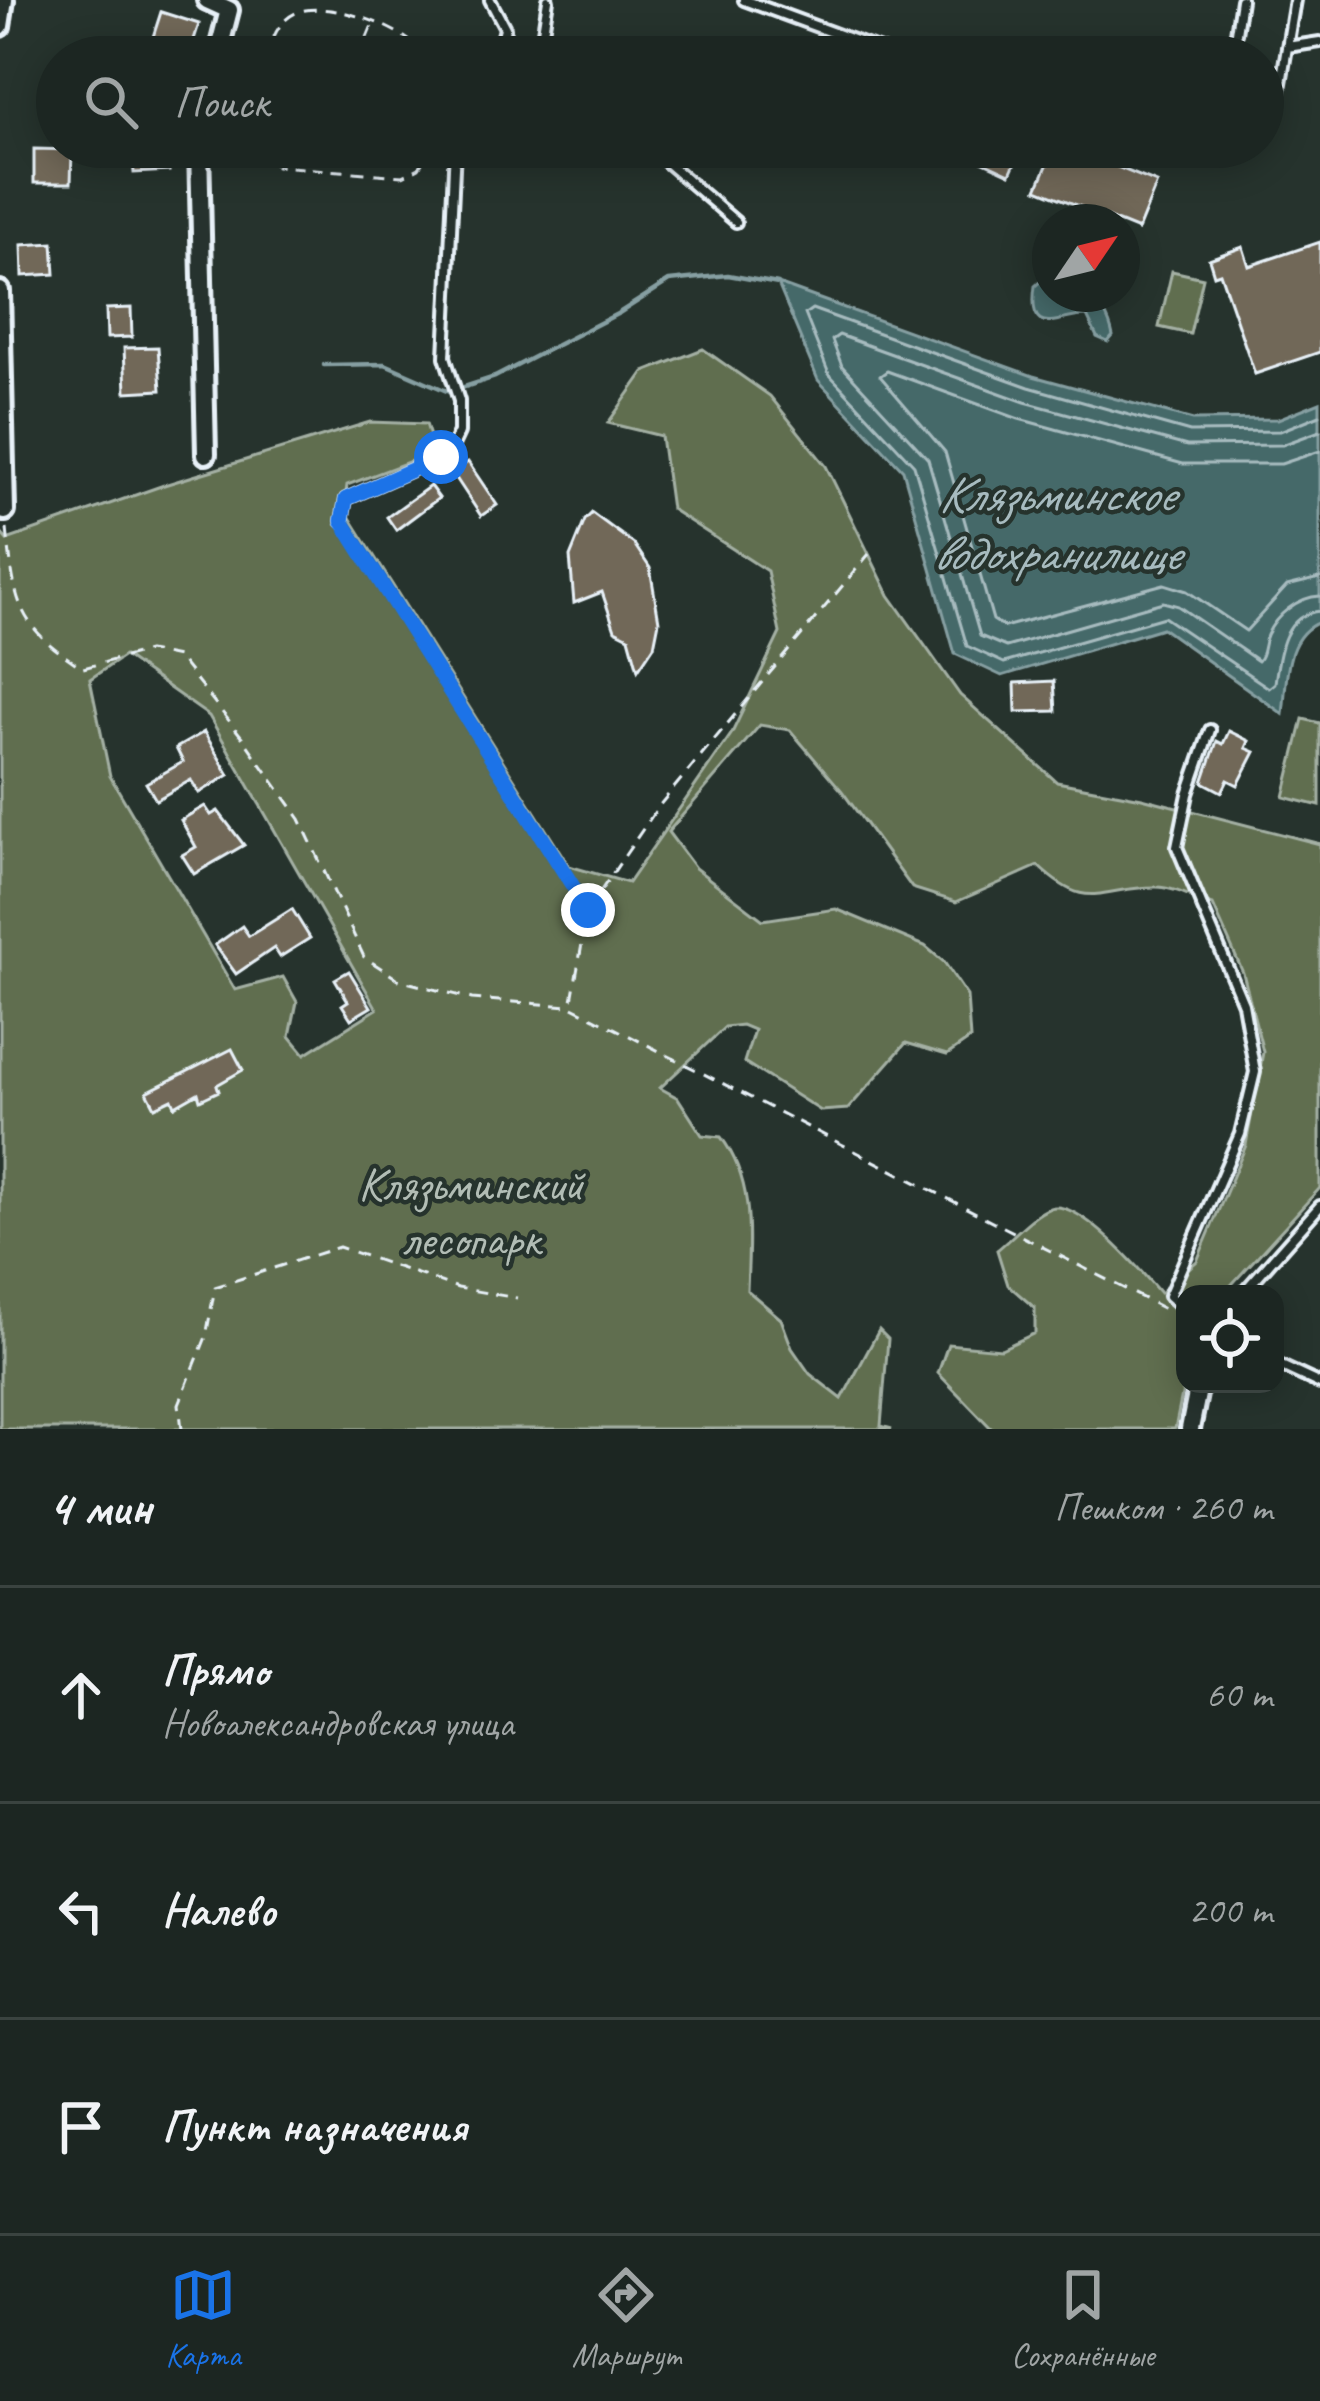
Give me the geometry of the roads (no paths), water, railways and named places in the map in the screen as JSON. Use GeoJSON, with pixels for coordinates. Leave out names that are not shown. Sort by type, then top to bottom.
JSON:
{"type":"FeatureCollection","features":[{"type":"Feature","properties":{"kind":"street"},"geometry":{"type":"LineString","coordinates":[[0,26],[4,0]]}},
{"type":"Feature","properties":{"kind":"street"},"geometry":{"type":"LineString","coordinates":[[207,0],[229,10],[222,36]]}},
{"type":"Feature","properties":{"kind":"street"},"geometry":{"type":"LineString","coordinates":[[199,168],[206,454]]}},
{"type":"Feature","properties":{"kind":"street"},"geometry":{"type":"LineString","coordinates":[[0,290],[5,511]]}},
{"type":"Feature","properties":{"kind":"street"},"geometry":{"type":"LineString","coordinates":[[1190,1429],[1196,1393]]}},
{"type":"Feature","properties":{"kind":"lane"},"geometry":{"type":"LineString","coordinates":[[490,0],[505,28],[503,36]]}},
{"type":"Feature","properties":{"kind":"lane"},"geometry":{"type":"LineString","coordinates":[[542,36],[548,0]]}},
{"type":"Feature","properties":{"kind":"lane"},"geometry":{"type":"LineString","coordinates":[[745,0],[842,36]]}},
{"type":"Feature","properties":{"kind":"lane"},"geometry":{"type":"LineString","coordinates":[[1236,33],[1241,0]]}},
{"type":"Feature","properties":{"kind":"lane"},"geometry":{"type":"LineString","coordinates":[[1284,67],[1295,0]]}},
{"type":"Feature","properties":{"kind":"lane"},"geometry":{"type":"LineString","coordinates":[[1287,47],[1320,42]]}},
{"type":"Feature","properties":{"kind":"lane"},"geometry":{"type":"LineString","coordinates":[[342,521],[346,499],[404,475],[452,447],[459,432],[459,401],[446,357],[454,168]]}},
{"type":"Feature","properties":{"kind":"lane"},"geometry":{"type":"LineString","coordinates":[[673,168],[736,222]]}},
{"type":"Feature","properties":{"kind":"lane"},"geometry":{"type":"LineString","coordinates":[[1176,1302],[1169,1295],[1240,1133],[1255,1072],[1243,1004],[1177,847],[1188,794],[1210,730]]}},
{"type":"Feature","properties":{"kind":"lane"},"geometry":{"type":"LineString","coordinates":[[1250,1285],[1320,1206]]}},
{"type":"Feature","properties":{"kind":"lane"},"geometry":{"type":"LineString","coordinates":[[1284,1367],[1320,1384]]}},
{"type":"Feature","properties":{"kind":"water","name":"Клязьминское водохранилище"},"geometry":{"type":"Polygon","coordinates":[[[778,284],[1033,376],[1193,420],[1278,419],[1320,402],[1320,622],[1308,628],[1294,648],[1283,714],[1162,628],[1002,676],[955,654],[903,470],[818,380],[778,284]]]}},
{"type":"Feature","properties":{"kind":"water"},"geometry":{"type":"Polygon","coordinates":[[[1104,312],[1113,336],[1108,342],[1097,337],[1087,316],[1048,322],[1036,314],[1104,312]]]}},
{"type":"Feature","properties":{"kind":"waterway"},"geometry":{"type":"LineString","coordinates":[[324,365],[385,364],[449,392],[495,377],[619,313],[669,281],[728,275],[778,284]]}},
{"type":"Feature","properties":{"kind":"park label","name":"Клязьминский лесопарк"},"geometry":{"type":"Point","coordinates":[471,1210]}}]}
